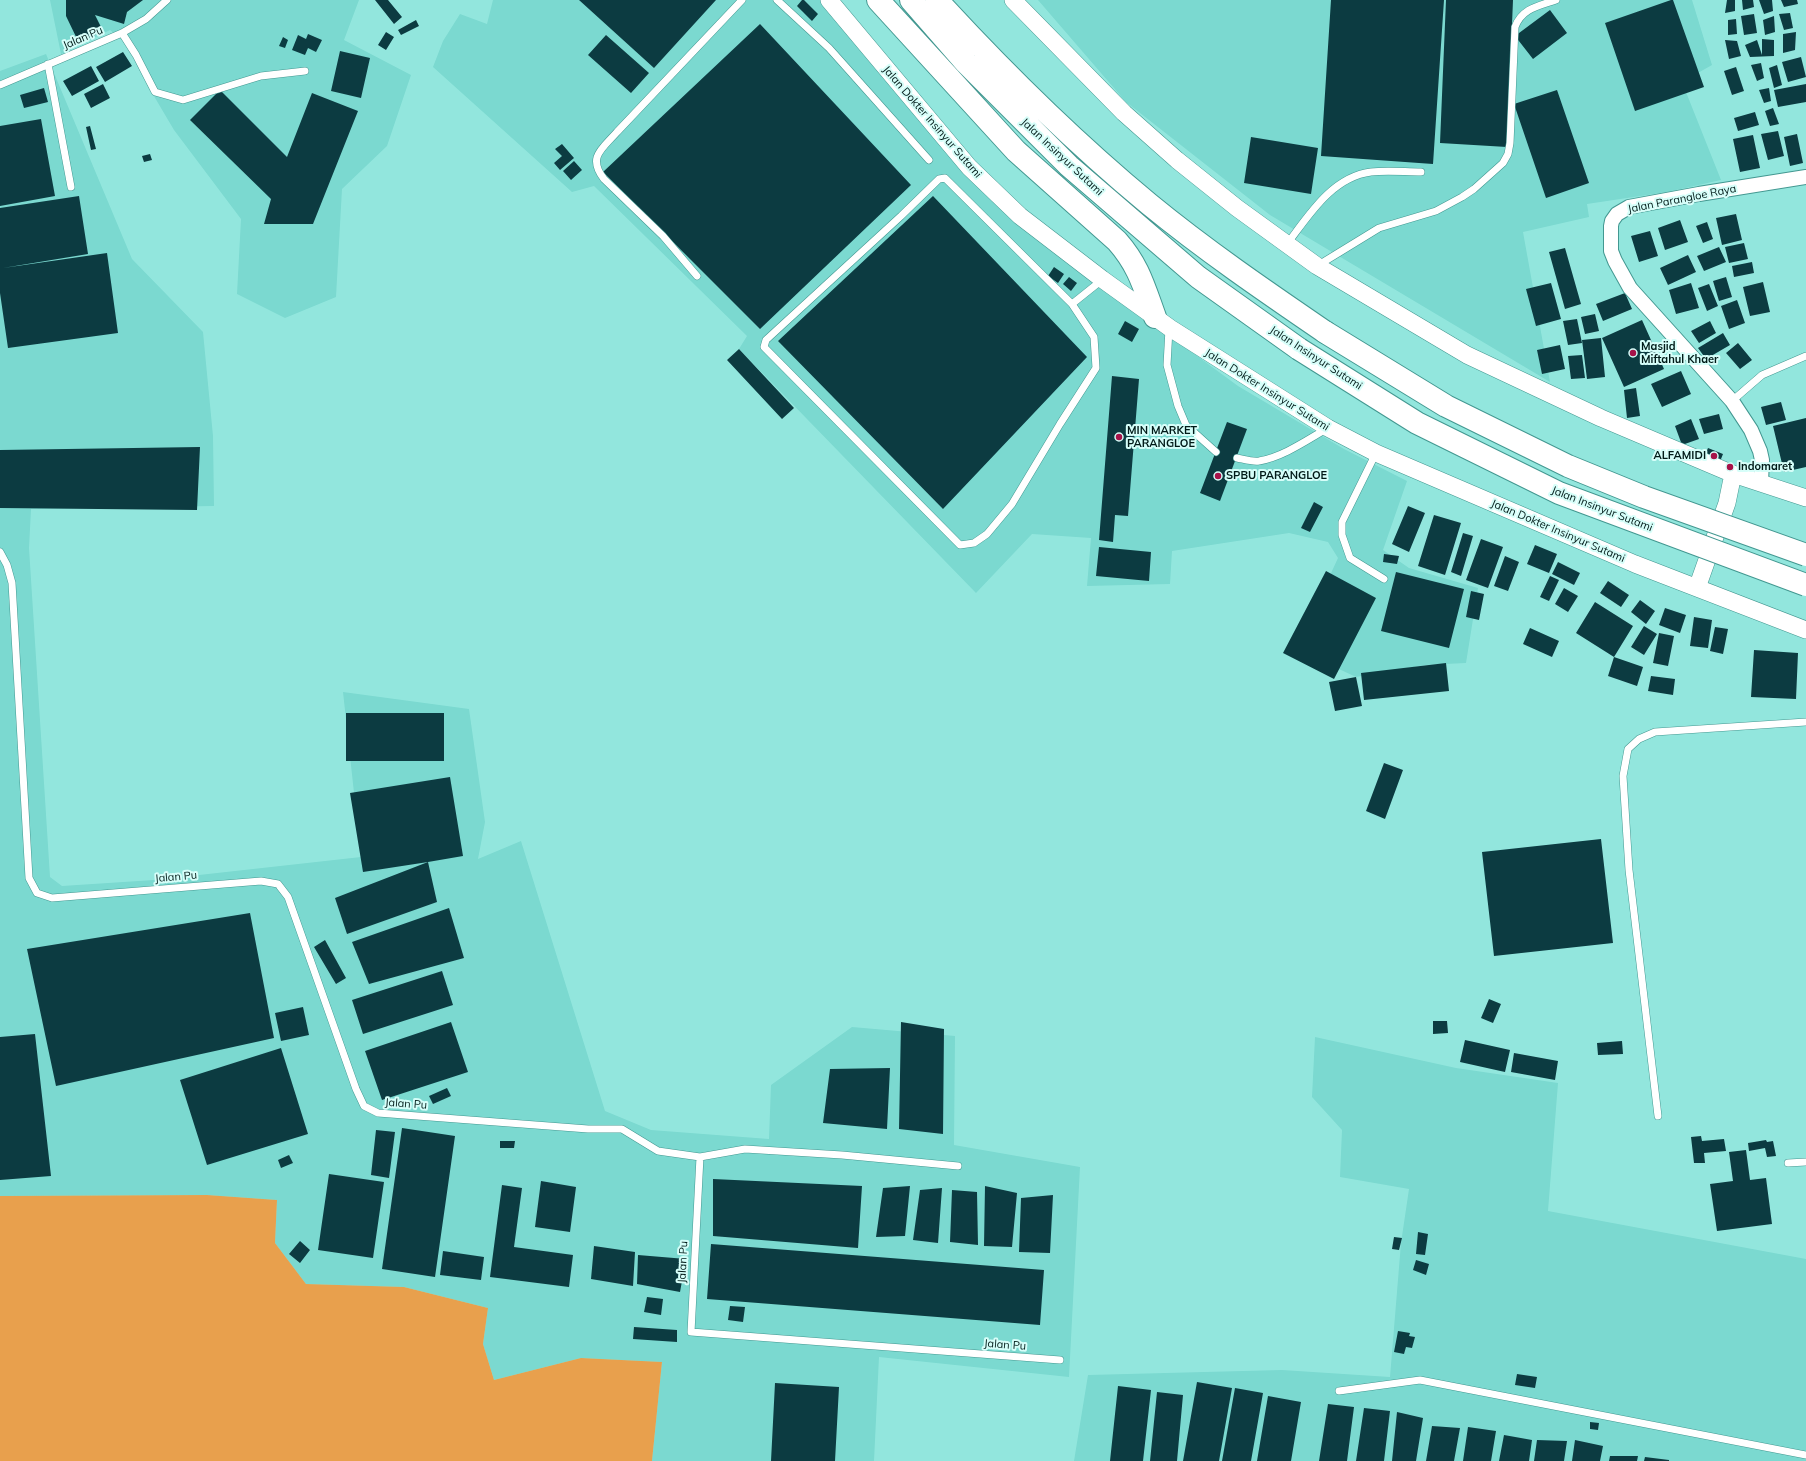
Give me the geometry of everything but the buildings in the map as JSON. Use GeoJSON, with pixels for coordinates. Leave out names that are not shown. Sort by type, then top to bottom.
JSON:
{"type":"FeatureCollection","features":[{"type":"Feature","properties":{"kind":"highway"},"geometry":{"type":"LineString","coordinates":[[878,0],[1016,151],[1117,241],[1137,267],[1162,323]]}},
{"type":"Feature","properties":{"kind":"highway","name":"Jalan Insinyur Sutami"},"geometry":{"type":"LineString","coordinates":[[911,0],[966,63],[1069,166],[1198,277],[1300,349],[1417,423],[1559,493],[1806,585]]}},
{"type":"Feature","properties":{"kind":"highway","name":"Jalan Insinyur Sutami"},"geometry":{"type":"LineString","coordinates":[[936,0],[976,43],[1086,151],[1149,205],[1219,259],[1325,332],[1446,406],[1568,466],[1644,497],[1806,555]]}},
{"type":"Feature","properties":{"kind":"street","name":"Jalan Dokter Insinyur Sutami"},"geometry":{"type":"LineString","coordinates":[[829,0],[969,167],[1020,216],[1102,280],[1162,323],[1328,428],[1376,453],[1628,561],[1806,630]]}},
{"type":"Feature","properties":{"kind":"street"},"geometry":{"type":"LineString","coordinates":[[1014,0],[1124,113],[1177,160],[1237,208],[1317,266],[1467,355],[1601,418],[1733,474],[1806,498]]}},
{"type":"Feature","properties":{"kind":"street","name":"Jalan Parangloe Raya"},"geometry":{"type":"LineString","coordinates":[[1761,482],[1762,460],[1760,451],[1750,430],[1732,402],[1630,288],[1611,251],[1612,221],[1617,214],[1629,207],[1806,177]]}},
{"type":"Feature","properties":{"kind":"street"},"geometry":{"type":"LineString","coordinates":[[1697,588],[1727,503],[1733,474]]}},
{"type":"Feature","properties":{"kind":"lane","name":"Jalan Pu"},"geometry":{"type":"LineString","coordinates":[[0,85],[122,33],[146,19],[167,0]]}},
{"type":"Feature","properties":{"kind":"lane"},"geometry":{"type":"LineString","coordinates":[[697,276],[663,236],[604,179],[598,171],[595,163],[598,154],[617,132],[742,0]]}},
{"type":"Feature","properties":{"kind":"lane"},"geometry":{"type":"LineString","coordinates":[[777,0],[829,48],[928,160]]}},
{"type":"Feature","properties":{"kind":"lane"},"geometry":{"type":"LineString","coordinates":[[1317,266],[1379,228],[1436,211],[1448,205],[1474,189],[1503,163],[1508,154],[1510,143],[1515,27],[1517,20],[1529,9],[1556,0]]}},
{"type":"Feature","properties":{"kind":"lane"},"geometry":{"type":"LineString","coordinates":[[122,33],[156,92],[183,100],[261,76],[306,71]]}},
{"type":"Feature","properties":{"kind":"lane"},"geometry":{"type":"LineString","coordinates":[[48,64],[71,187]]}},
{"type":"Feature","properties":{"kind":"lane"},"geometry":{"type":"LineString","coordinates":[[1287,244],[1317,204],[1350,178],[1371,172],[1421,172]]}},
{"type":"Feature","properties":{"kind":"lane"},"geometry":{"type":"LineString","coordinates":[[945,178],[1072,304],[1094,337],[1096,368],[1060,424],[1012,504],[987,534],[974,543],[960,546],[764,347],[766,340],[939,179],[945,178]]}},
{"type":"Feature","properties":{"kind":"lane"},"geometry":{"type":"LineString","coordinates":[[1072,304],[1102,280]]}},
{"type":"Feature","properties":{"kind":"lane"},"geometry":{"type":"LineString","coordinates":[[1162,323],[1167,365],[1178,406],[1186,425],[1216,452]]}},
{"type":"Feature","properties":{"kind":"lane"},"geometry":{"type":"LineString","coordinates":[[1732,402],[1762,375],[1806,356]]}},
{"type":"Feature","properties":{"kind":"lane"},"geometry":{"type":"LineString","coordinates":[[1237,458],[1258,461],[1274,456],[1296,447],[1328,428]]}},
{"type":"Feature","properties":{"kind":"lane"},"geometry":{"type":"LineString","coordinates":[[1376,453],[1342,522],[1342,535],[1345,549],[1350,558],[1384,579]]}},
{"type":"Feature","properties":{"kind":"lane","name":"Jalan Pu"},"geometry":{"type":"LineString","coordinates":[[0,552],[7,565],[12,583],[29,878],[37,893],[52,898],[261,881],[278,884],[288,897],[356,1089],[364,1106],[378,1113],[588,1129],[622,1129],[658,1151],[700,1157],[691,1332],[1060,1360]]}},
{"type":"Feature","properties":{"kind":"lane"},"geometry":{"type":"LineString","coordinates":[[1658,1116],[1629,870],[1623,776],[1628,749],[1639,739],[1655,732],[1806,722]]}},
{"type":"Feature","properties":{"kind":"lane"},"geometry":{"type":"LineString","coordinates":[[700,1157],[745,1149],[842,1155],[958,1166]]}},
{"type":"Feature","properties":{"kind":"lane"},"geometry":{"type":"LineString","coordinates":[[1788,1163],[1806,1162]]}},
{"type":"Feature","properties":{"kind":"lane"},"geometry":{"type":"LineString","coordinates":[[1339,1391],[1420,1380],[1806,1455]]}},
{"type":"Feature","properties":{"kind":"shaded area"},"geometry":{"type":"Polygon","coordinates":[[[50,0],[359,0],[344,40],[411,75],[387,146],[342,189],[336,297],[285,318],[237,294],[241,219],[174,130],[148,86],[131,47],[110,30],[61,54],[50,0]]]}},
{"type":"Feature","properties":{"kind":"shaded area"},"geometry":{"type":"Polygon","coordinates":[[[493,0],[823,0],[948,152],[1016,223],[1238,386],[1344,449],[1407,481],[1383,550],[1409,568],[1478,588],[1466,663],[1425,665],[1356,677],[1296,649],[1338,558],[1328,542],[1289,533],[1172,551],[1170,584],[1087,586],[1091,538],[1032,534],[976,593],[739,349],[747,336],[594,186],[572,192],[433,67],[443,41],[460,14],[487,24],[493,0]]]}},
{"type":"Feature","properties":{"kind":"shaded area"},"geometry":{"type":"Polygon","coordinates":[[[1038,0],[1692,0],[1712,65],[1682,82],[1721,180],[1667,192],[1587,204],[1589,217],[1523,232],[1550,382],[1270,215],[1126,102],[1038,0]]]}},
{"type":"Feature","properties":{"kind":"shaded area"},"geometry":{"type":"Polygon","coordinates":[[[46,54],[132,259],[203,332],[213,436],[214,506],[31,509],[29,548],[50,877],[62,886],[154,880],[361,857],[343,692],[469,709],[485,822],[478,859],[521,841],[605,1111],[651,1130],[769,1139],[771,1085],[852,1027],[955,1036],[954,1145],[1080,1167],[1069,1377],[879,1357],[874,1461],[652,1461],[662,1362],[581,1358],[494,1380],[483,1344],[488,1308],[404,1287],[306,1284],[275,1243],[277,1200],[207,1195],[0,1196],[0,71],[46,54]]]}},
{"type":"Feature","properties":{"kind":"shaded area"},"geometry":{"type":"Polygon","coordinates":[[[1315,1037],[1456,1068],[1558,1083],[1548,1211],[1806,1259],[1806,1461],[1074,1461],[1088,1375],[1282,1370],[1390,1377],[1401,1243],[1409,1189],[1340,1177],[1342,1130],[1312,1097],[1315,1037]]]}},
{"type":"Feature","properties":{"kind":"shaded area"},"geometry":{"type":"Polygon","coordinates":[[[207,1195],[277,1200],[275,1243],[306,1284],[404,1287],[488,1308],[483,1344],[494,1380],[581,1358],[662,1362],[652,1461],[0,1461],[0,1196],[207,1195]]]}},
{"type":"Feature","properties":{"kind":"place","name":"Masjid Miftahul Khaer"},"geometry":{"type":"Point","coordinates":[1633,353]}},
{"type":"Feature","properties":{"kind":"place","name":"MIN MARKET PARANGLOE"},"geometry":{"type":"Point","coordinates":[1119,437]}},
{"type":"Feature","properties":{"kind":"place","name":"ALFAMIDI"},"geometry":{"type":"Point","coordinates":[1714,456]}},
{"type":"Feature","properties":{"kind":"place","name":"Indomaret"},"geometry":{"type":"Point","coordinates":[1730,467]}},
{"type":"Feature","properties":{"kind":"place","name":"SPBU PARANGLOE"},"geometry":{"type":"Point","coordinates":[1218,476]}}]}
